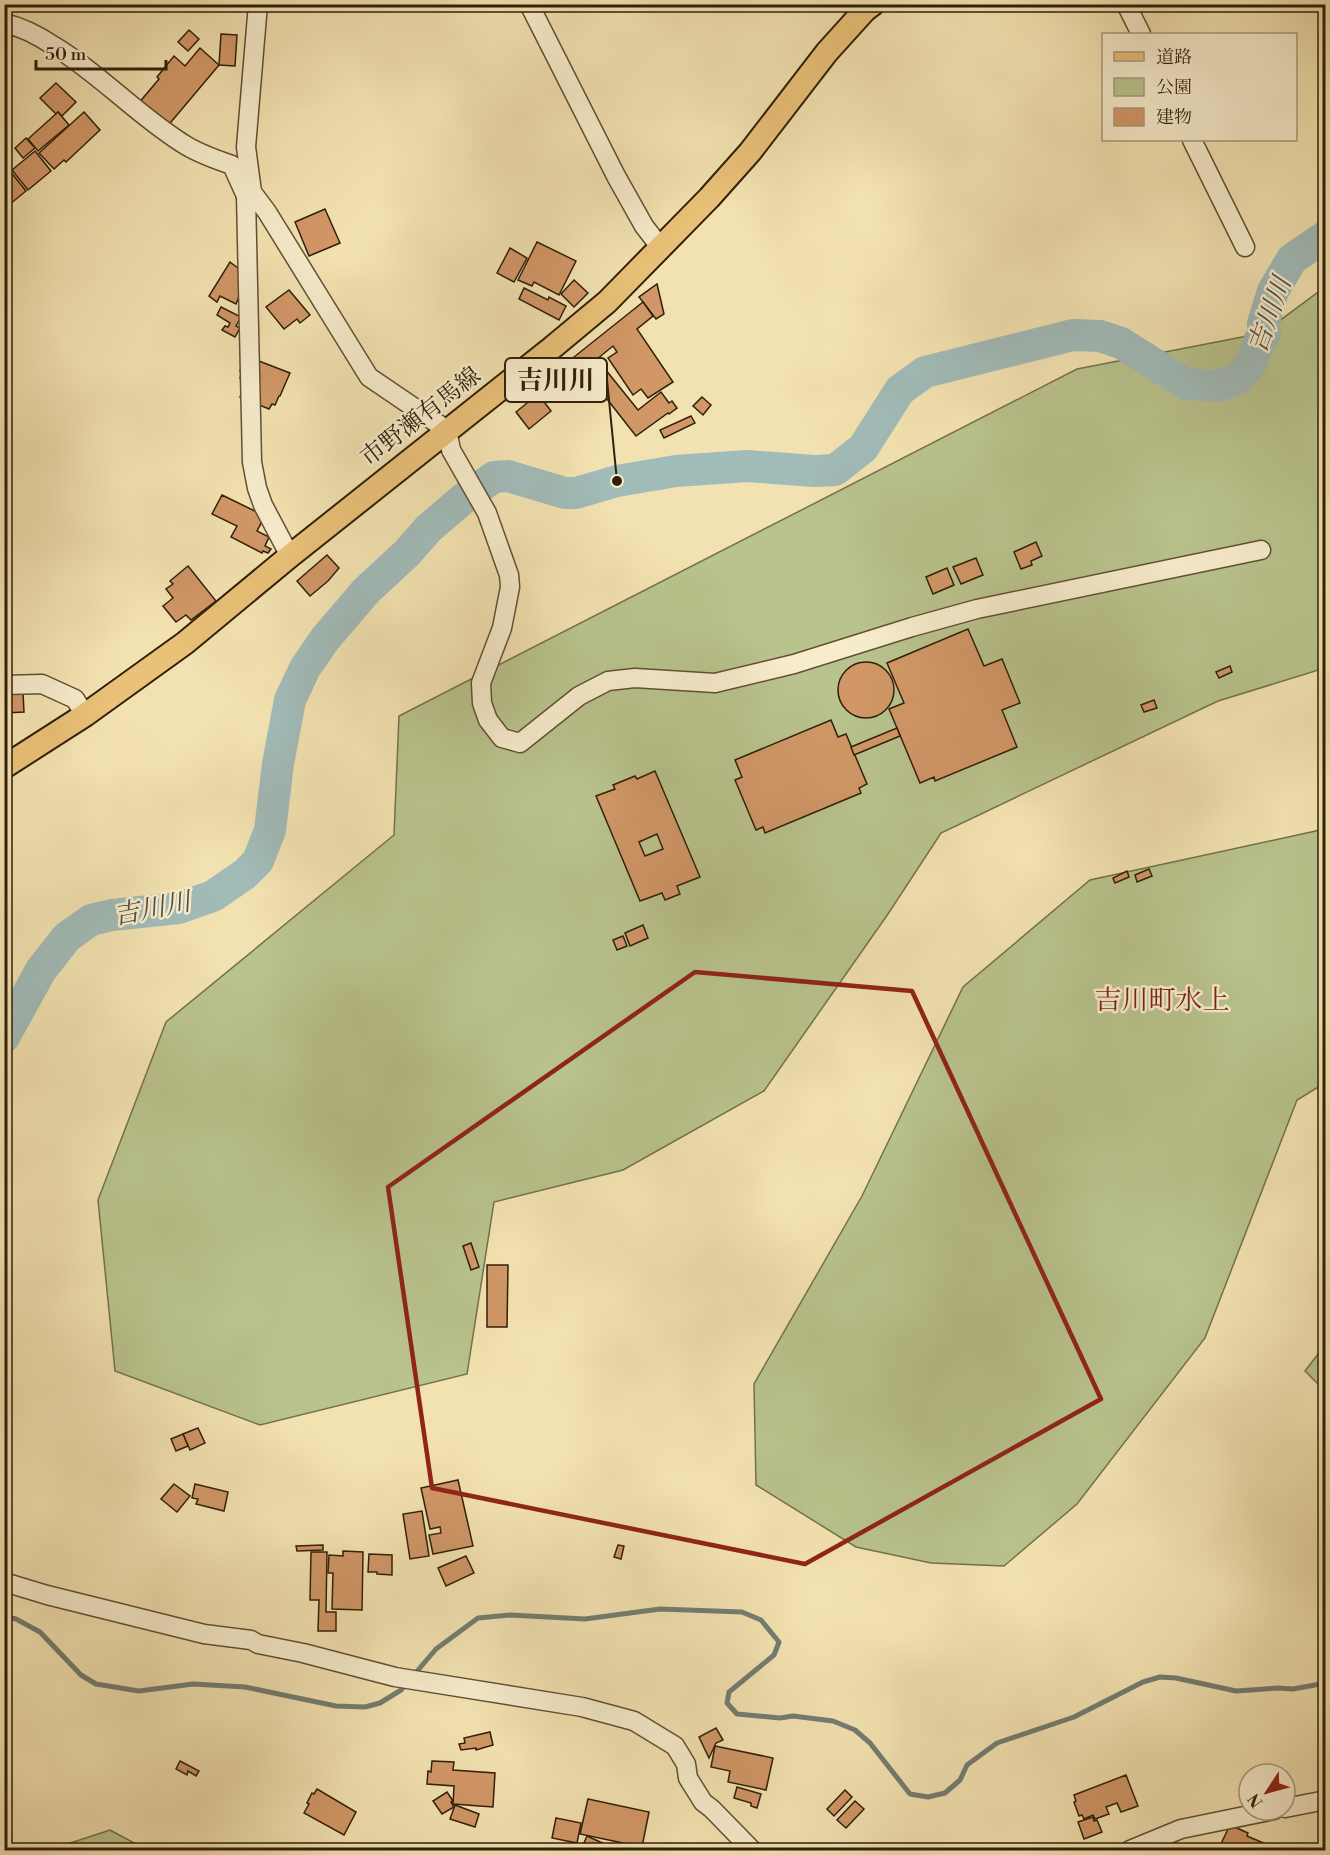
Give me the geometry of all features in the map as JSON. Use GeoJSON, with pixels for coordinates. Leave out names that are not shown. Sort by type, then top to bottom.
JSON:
{"type":"FeatureCollection","features":[{"type":"Feature","properties":{"kind":"main road","name":"市野瀬有馬線"},"geometry":{"type":"LineString","coordinates":[[4,767],[85,715],[185,643],[290,556],[449,440],[553,346],[606,302],[661,248],[743,160],[827,52],[873,4]]}},
{"type":"Feature","properties":{"kind":"street"},"geometry":{"type":"LineString","coordinates":[[258,4],[246,147],[249,194],[252,462],[263,505],[290,556]]}},
{"type":"Feature","properties":{"kind":"street"},"geometry":{"type":"LineString","coordinates":[[530,4],[616,176],[645,226],[661,248]]}},
{"type":"Feature","properties":{"kind":"street"},"geometry":{"type":"LineString","coordinates":[[1126,4],[1140,33]]}},
{"type":"Feature","properties":{"kind":"street"},"geometry":{"type":"LineString","coordinates":[[4,23],[39,37],[76,60],[142,115],[181,143],[205,156],[232,165],[249,194],[267,212],[369,377],[449,440],[487,513],[509,575],[510,587],[502,628],[482,683],[482,703],[488,720],[502,738],[519,743],[579,696],[608,681],[635,678],[715,683],[794,664],[977,609],[1261,550]]}},
{"type":"Feature","properties":{"kind":"street"},"geometry":{"type":"LineString","coordinates":[[1192,141],[1245,247]]}},
{"type":"Feature","properties":{"kind":"street"},"geometry":{"type":"LineString","coordinates":[[4,685],[42,684],[75,699],[85,715]]}},
{"type":"Feature","properties":{"kind":"street"},"geometry":{"type":"LineString","coordinates":[[4,1582],[182,1629],[251,1640],[258,1644],[395,1677],[582,1707],[634,1721],[675,1746],[686,1764],[688,1778],[703,1802],[752,1851]]}},
{"type":"Feature","properties":{"kind":"street"},"geometry":{"type":"LineString","coordinates":[[1297,1806],[1326,1800]]}},
{"type":"Feature","properties":{"kind":"street"},"geometry":{"type":"LineString","coordinates":[[1130,1851],[1181,1829],[1237,1818]]}},
{"type":"Feature","properties":{"kind":"highlighted area"},"geometry":{"type":"Polygon","coordinates":[[[695,972],[912,991],[1101,1399],[805,1564],[432,1488],[388,1187],[695,972]]]}},
{"type":"Feature","properties":{"kind":"green space"},"geometry":{"type":"Polygon","coordinates":[[[1325,287],[1325,668],[1218,701],[941,833],[888,914],[764,1091],[623,1170],[494,1202],[467,1374],[260,1425],[115,1371],[98,1200],[166,1022],[394,835],[399,716],[1077,369],[1263,333],[1325,287]]]}},
{"type":"Feature","properties":{"kind":"green space"},"geometry":{"type":"Polygon","coordinates":[[[1325,829],[1325,1083],[1297,1100],[1205,1338],[1077,1504],[1004,1566],[931,1563],[856,1547],[756,1485],[754,1384],[862,1196],[963,987],[1090,880],[1325,829]]]}},
{"type":"Feature","properties":{"kind":"green space"},"geometry":{"type":"Polygon","coordinates":[[[1325,1345],[1325,1391],[1305,1371],[1325,1345]]]}},
{"type":"Feature","properties":{"kind":"green space"},"geometry":{"type":"Polygon","coordinates":[[[110,1830],[147,1850],[49,1850],[110,1830]]]}},
{"type":"Feature","properties":{"kind":"building"},"geometry":{"type":"Polygon","coordinates":[[[189,30],[199,39],[188,51],[178,42],[189,30]]]}},
{"type":"Feature","properties":{"kind":"building"},"geometry":{"type":"Polygon","coordinates":[[[221,34],[237,35],[235,66],[219,65],[221,34]]]}},
{"type":"Feature","properties":{"kind":"building"},"geometry":{"type":"Polygon","coordinates":[[[200,48],[219,65],[166,128],[138,104],[174,56],[185,66],[200,48]]]}},
{"type":"Feature","properties":{"kind":"building"},"geometry":{"type":"Polygon","coordinates":[[[56,83],[76,102],[62,116],[58,112],[56,114],[40,98],[56,83]]]}},
{"type":"Feature","properties":{"kind":"building"},"geometry":{"type":"Polygon","coordinates":[[[58,112],[69,125],[38,151],[28,139],[58,112]]]}},
{"type":"Feature","properties":{"kind":"building"},"geometry":{"type":"Polygon","coordinates":[[[84,112],[100,130],[66,162],[64,160],[54,169],[39,153],[84,112]]]}},
{"type":"Feature","properties":{"kind":"building"},"geometry":{"type":"Polygon","coordinates":[[[26,138],[35,148],[23,158],[15,148],[26,138]]]}},
{"type":"Feature","properties":{"kind":"building"},"geometry":{"type":"Polygon","coordinates":[[[35,151],[51,171],[28,190],[12,170],[35,151]]]}},
{"type":"Feature","properties":{"kind":"building"},"geometry":{"type":"Polygon","coordinates":[[[10,171],[26,191],[4,209],[4,176],[10,171]]]}},
{"type":"Feature","properties":{"kind":"building"},"geometry":{"type":"Polygon","coordinates":[[[325,209],[340,243],[309,256],[295,222],[325,209]]]}},
{"type":"Feature","properties":{"kind":"building"},"geometry":{"type":"Polygon","coordinates":[[[537,242],[576,261],[559,295],[534,282],[532,286],[518,280],[537,242]]]}},
{"type":"Feature","properties":{"kind":"building"},"geometry":{"type":"Polygon","coordinates":[[[510,248],[527,258],[514,282],[497,273],[510,248]]]}},
{"type":"Feature","properties":{"kind":"building"},"geometry":{"type":"Polygon","coordinates":[[[230,262],[242,271],[242,289],[236,304],[220,296],[217,302],[209,296],[230,262]]]}},
{"type":"Feature","properties":{"kind":"building"},"geometry":{"type":"Polygon","coordinates":[[[574,280],[588,293],[574,307],[561,294],[574,280]]]}},
{"type":"Feature","properties":{"kind":"building"},"geometry":{"type":"Polygon","coordinates":[[[657,284],[664,314],[656,319],[639,297],[657,284]]]}},
{"type":"Feature","properties":{"kind":"building"},"geometry":{"type":"Polygon","coordinates":[[[524,288],[566,306],[559,320],[519,299],[524,288]]]}},
{"type":"Feature","properties":{"kind":"building"},"geometry":{"type":"Polygon","coordinates":[[[289,290],[310,315],[300,323],[297,319],[284,329],[266,307],[289,290]]]}},
{"type":"Feature","properties":{"kind":"building"},"geometry":{"type":"Polygon","coordinates":[[[643,302],[653,316],[637,329],[673,382],[648,398],[641,389],[633,395],[608,358],[617,352],[613,346],[597,359],[638,410],[661,392],[669,403],[672,401],[677,408],[636,436],[574,357],[643,302]]]}},
{"type":"Feature","properties":{"kind":"building"},"geometry":{"type":"Polygon","coordinates":[[[221,307],[241,317],[236,326],[240,328],[235,337],[222,330],[230,323],[217,315],[221,307]]]}},
{"type":"Feature","properties":{"kind":"building"},"geometry":{"type":"Polygon","coordinates":[[[246,356],[290,373],[275,405],[272,404],[269,409],[240,397],[246,380],[240,378],[242,372],[240,371],[246,356]]]}},
{"type":"Feature","properties":{"kind":"building"},"geometry":{"type":"Polygon","coordinates":[[[538,394],[551,411],[529,429],[516,412],[538,394]]]}},
{"type":"Feature","properties":{"kind":"building"},"geometry":{"type":"Polygon","coordinates":[[[702,397],[711,405],[703,415],[693,406],[702,397]]]}},
{"type":"Feature","properties":{"kind":"building"},"geometry":{"type":"Polygon","coordinates":[[[691,416],[695,423],[664,438],[660,430],[691,416]]]}},
{"type":"Feature","properties":{"kind":"building"},"geometry":{"type":"Polygon","coordinates":[[[222,495],[265,516],[257,531],[269,537],[265,546],[271,549],[268,553],[263,551],[262,553],[231,537],[237,526],[212,514],[222,495]]]}},
{"type":"Feature","properties":{"kind":"building"},"geometry":{"type":"Polygon","coordinates":[[[1036,542],[1042,556],[1031,561],[1032,565],[1021,569],[1014,552],[1036,542]]]}},
{"type":"Feature","properties":{"kind":"building"},"geometry":{"type":"Polygon","coordinates":[[[327,555],[339,568],[310,596],[297,581],[327,555]]]}},
{"type":"Feature","properties":{"kind":"building"},"geometry":{"type":"Polygon","coordinates":[[[976,558],[983,575],[961,584],[953,567],[976,558]]]}},
{"type":"Feature","properties":{"kind":"building"},"geometry":{"type":"Polygon","coordinates":[[[188,566],[216,601],[191,620],[186,615],[176,622],[163,606],[173,598],[166,589],[173,584],[170,581],[188,566]]]}},
{"type":"Feature","properties":{"kind":"building"},"geometry":{"type":"Polygon","coordinates":[[[947,568],[954,585],[933,594],[926,577],[947,568]]]}},
{"type":"Feature","properties":{"kind":"building"},"geometry":{"type":"Polygon","coordinates":[[[968,629],[984,666],[1002,659],[1020,703],[1002,710],[1017,747],[935,781],[934,777],[920,783],[889,709],[904,703],[887,663],[968,629]]]}},
{"type":"Feature","properties":{"kind":"building"},"geometry":{"type":"Polygon","coordinates":[[[860,662],[872,662],[882,666],[890,674],[894,690],[890,706],[882,714],[872,718],[860,718],[850,714],[842,706],[838,696],[838,684],[842,674],[850,666],[860,662]]]}},
{"type":"Feature","properties":{"kind":"building"},"geometry":{"type":"Polygon","coordinates":[[[1230,666],[1232,672],[1219,678],[1216,672],[1230,666]]]}},
{"type":"Feature","properties":{"kind":"building"},"geometry":{"type":"Polygon","coordinates":[[[4,693],[23,693],[24,712],[4,713],[4,693]]]}},
{"type":"Feature","properties":{"kind":"building"},"geometry":{"type":"Polygon","coordinates":[[[1154,700],[1157,708],[1144,712],[1141,705],[1154,700]]]}},
{"type":"Feature","properties":{"kind":"building"},"geometry":{"type":"Polygon","coordinates":[[[831,720],[838,737],[846,734],[867,784],[859,788],[861,793],[765,833],[763,827],[756,830],[735,780],[742,777],[735,760],[831,720]]]}},
{"type":"Feature","properties":{"kind":"building"},"geometry":{"type":"Polygon","coordinates":[[[897,728],[900,736],[854,755],[851,747],[897,728]]]}},
{"type":"Feature","properties":{"kind":"building"},"geometry":{"type":"Polygon","coordinates":[[[655,771],[700,877],[677,886],[680,894],[665,900],[662,893],[640,901],[596,796],[615,789],[613,785],[635,776],[637,779],[655,771]],[[657,834],[639,842],[645,856],[663,849],[657,834]]]}},
{"type":"Feature","properties":{"kind":"building"},"geometry":{"type":"Polygon","coordinates":[[[1149,869],[1152,876],[1137,882],[1135,875],[1149,869]]]}},
{"type":"Feature","properties":{"kind":"building"},"geometry":{"type":"Polygon","coordinates":[[[1127,871],[1129,877],[1115,883],[1113,878],[1127,871]]]}},
{"type":"Feature","properties":{"kind":"building"},"geometry":{"type":"Polygon","coordinates":[[[643,925],[648,938],[630,946],[625,933],[643,925]]]}},
{"type":"Feature","properties":{"kind":"building"},"geometry":{"type":"Polygon","coordinates":[[[623,936],[627,946],[617,950],[613,940],[623,936]]]}},
{"type":"Feature","properties":{"kind":"building"},"geometry":{"type":"Polygon","coordinates":[[[471,1243],[479,1267],[471,1270],[463,1246],[471,1243]]]}},
{"type":"Feature","properties":{"kind":"building"},"geometry":{"type":"Polygon","coordinates":[[[487,1265],[508,1265],[507,1327],[487,1327],[487,1265]]]}},
{"type":"Feature","properties":{"kind":"building"},"geometry":{"type":"Polygon","coordinates":[[[198,1428],[205,1443],[190,1450],[183,1434],[198,1428]]]}},
{"type":"Feature","properties":{"kind":"building"},"geometry":{"type":"Polygon","coordinates":[[[183,1434],[188,1446],[176,1451],[171,1439],[183,1434]]]}},
{"type":"Feature","properties":{"kind":"building"},"geometry":{"type":"Polygon","coordinates":[[[458,1480],[473,1546],[433,1554],[429,1535],[441,1533],[440,1527],[430,1529],[421,1488],[458,1480]]]}},
{"type":"Feature","properties":{"kind":"building"},"geometry":{"type":"Polygon","coordinates":[[[174,1484],[190,1496],[177,1512],[161,1499],[174,1484]]]}},
{"type":"Feature","properties":{"kind":"building"},"geometry":{"type":"Polygon","coordinates":[[[195,1484],[228,1492],[224,1511],[196,1504],[198,1499],[192,1498],[195,1484]]]}},
{"type":"Feature","properties":{"kind":"building"},"geometry":{"type":"Polygon","coordinates":[[[422,1511],[429,1556],[410,1559],[403,1514],[422,1511]]]}},
{"type":"Feature","properties":{"kind":"building"},"geometry":{"type":"Polygon","coordinates":[[[323,1545],[323,1550],[297,1551],[296,1546],[323,1545]]]}},
{"type":"Feature","properties":{"kind":"building"},"geometry":{"type":"Polygon","coordinates":[[[618,1545],[624,1546],[621,1559],[614,1557],[618,1545]]]}},
{"type":"Feature","properties":{"kind":"building"},"geometry":{"type":"Polygon","coordinates":[[[343,1551],[363,1552],[362,1610],[332,1609],[333,1573],[328,1573],[329,1555],[343,1556],[343,1551]]]}},
{"type":"Feature","properties":{"kind":"building"},"geometry":{"type":"Polygon","coordinates":[[[311,1552],[327,1552],[326,1612],[336,1612],[336,1631],[318,1631],[319,1600],[310,1600],[311,1552]]]}},
{"type":"Feature","properties":{"kind":"building"},"geometry":{"type":"Polygon","coordinates":[[[369,1554],[392,1555],[392,1575],[368,1572],[369,1554]]]}},
{"type":"Feature","properties":{"kind":"building"},"geometry":{"type":"Polygon","coordinates":[[[466,1556],[474,1573],[446,1586],[438,1568],[466,1556]]]}},
{"type":"Feature","properties":{"kind":"building"},"geometry":{"type":"Polygon","coordinates":[[[716,1728],[723,1740],[716,1743],[709,1758],[699,1737],[716,1728]]]}},
{"type":"Feature","properties":{"kind":"building"},"geometry":{"type":"Polygon","coordinates":[[[490,1732],[493,1745],[476,1750],[476,1748],[461,1750],[459,1744],[465,1743],[464,1738],[490,1732]]]}},
{"type":"Feature","properties":{"kind":"building"},"geometry":{"type":"Polygon","coordinates":[[[715,1746],[773,1758],[766,1790],[728,1782],[730,1771],[711,1767],[715,1746]]]}},
{"type":"Feature","properties":{"kind":"building"},"geometry":{"type":"Polygon","coordinates":[[[180,1761],[199,1771],[196,1776],[188,1771],[187,1775],[176,1769],[180,1761]]]}},
{"type":"Feature","properties":{"kind":"building"},"geometry":{"type":"Polygon","coordinates":[[[432,1761],[454,1762],[453,1770],[495,1773],[493,1807],[453,1804],[454,1786],[427,1784],[432,1761]]]}},
{"type":"Feature","properties":{"kind":"building"},"geometry":{"type":"Polygon","coordinates":[[[1126,1775],[1138,1806],[1121,1812],[1117,1803],[1106,1807],[1109,1814],[1095,1819],[1093,1815],[1084,1819],[1082,1815],[1079,1816],[1074,1795],[1126,1775]]]}},
{"type":"Feature","properties":{"kind":"building"},"geometry":{"type":"Polygon","coordinates":[[[737,1787],[761,1794],[757,1808],[751,1806],[751,1803],[734,1798],[737,1787]]]}},
{"type":"Feature","properties":{"kind":"building"},"geometry":{"type":"Polygon","coordinates":[[[317,1789],[356,1812],[344,1835],[304,1813],[312,1793],[314,1794],[317,1789]]]}},
{"type":"Feature","properties":{"kind":"building"},"geometry":{"type":"Polygon","coordinates":[[[845,1790],[852,1797],[834,1816],[827,1809],[845,1790]]]}},
{"type":"Feature","properties":{"kind":"building"},"geometry":{"type":"Polygon","coordinates":[[[447,1792],[454,1807],[442,1814],[433,1801],[447,1792]]]}},
{"type":"Feature","properties":{"kind":"building"},"geometry":{"type":"Polygon","coordinates":[[[588,1799],[649,1812],[642,1847],[580,1834],[588,1799]]]}},
{"type":"Feature","properties":{"kind":"building"},"geometry":{"type":"Polygon","coordinates":[[[855,1801],[864,1809],[846,1828],[837,1820],[855,1801]]]}},
{"type":"Feature","properties":{"kind":"building"},"geometry":{"type":"Polygon","coordinates":[[[455,1805],[479,1814],[475,1827],[450,1819],[455,1805]]]}},
{"type":"Feature","properties":{"kind":"building"},"geometry":{"type":"Polygon","coordinates":[[[1093,1817],[1094,1821],[1097,1820],[1102,1832],[1084,1839],[1078,1822],[1093,1817]]]}},
{"type":"Feature","properties":{"kind":"building"},"geometry":{"type":"Polygon","coordinates":[[[556,1818],[581,1823],[577,1843],[552,1838],[556,1818]]]}},
{"type":"Feature","properties":{"kind":"building"},"geometry":{"type":"Polygon","coordinates":[[[1230,1825],[1248,1833],[1247,1836],[1280,1850],[1218,1850],[1230,1825]]]}},
{"type":"Feature","properties":{"kind":"building"},"geometry":{"type":"Polygon","coordinates":[[[587,1836],[618,1850],[581,1850],[587,1836]]]}},
{"type":"Feature","properties":{"kind":"waterway","name":"吉川川"},"geometry":{"type":"LineString","coordinates":[[4,1037],[41,970],[67,937],[91,920],[112,915],[179,908],[213,896],[245,874],[258,861],[270,830],[278,764],[290,700],[305,668],[325,639],[366,591],[407,553],[428,529],[464,498],[494,477],[508,476],[565,493],[576,493],[617,481],[676,471],[747,466],[814,471],[835,470],[863,448],[900,390],[925,372],[1073,335],[1100,336],[1121,343],[1186,384],[1219,386],[1239,378],[1252,362],[1259,341],[1265,333],[1263,324],[1273,291],[1292,259],[1326,236]]}},
{"type":"Feature","properties":{"kind":"waterway"},"geometry":{"type":"LineString","coordinates":[[413,1676],[436,1649],[478,1618],[510,1615],[585,1619],[660,1609],[742,1612],[761,1620],[779,1642],[774,1655],[729,1692],[727,1703],[737,1714],[780,1718],[793,1716],[833,1721],[855,1730],[870,1743],[910,1794],[928,1797],[945,1793],[960,1780],[967,1765],[997,1743],[1074,1717],[1143,1682],[1160,1677],[1176,1678],[1236,1691],[1293,1689],[1326,1683]]}},
{"type":"Feature","properties":{"kind":"waterway"},"geometry":{"type":"LineString","coordinates":[[4,1616],[16,1619],[40,1632],[81,1675],[96,1684],[139,1691],[193,1684],[245,1687],[336,1706],[365,1707],[380,1703],[401,1690],[407,1683]]}},
{"type":"Feature","properties":{"kind":"place","name":"吉川川"},"geometry":{"type":"Point","coordinates":[617,481]}},
{"type":"Feature","properties":{"kind":"district","name":"吉川町水上"},"geometry":{"type":"Point","coordinates":[1162,1001]}}]}
